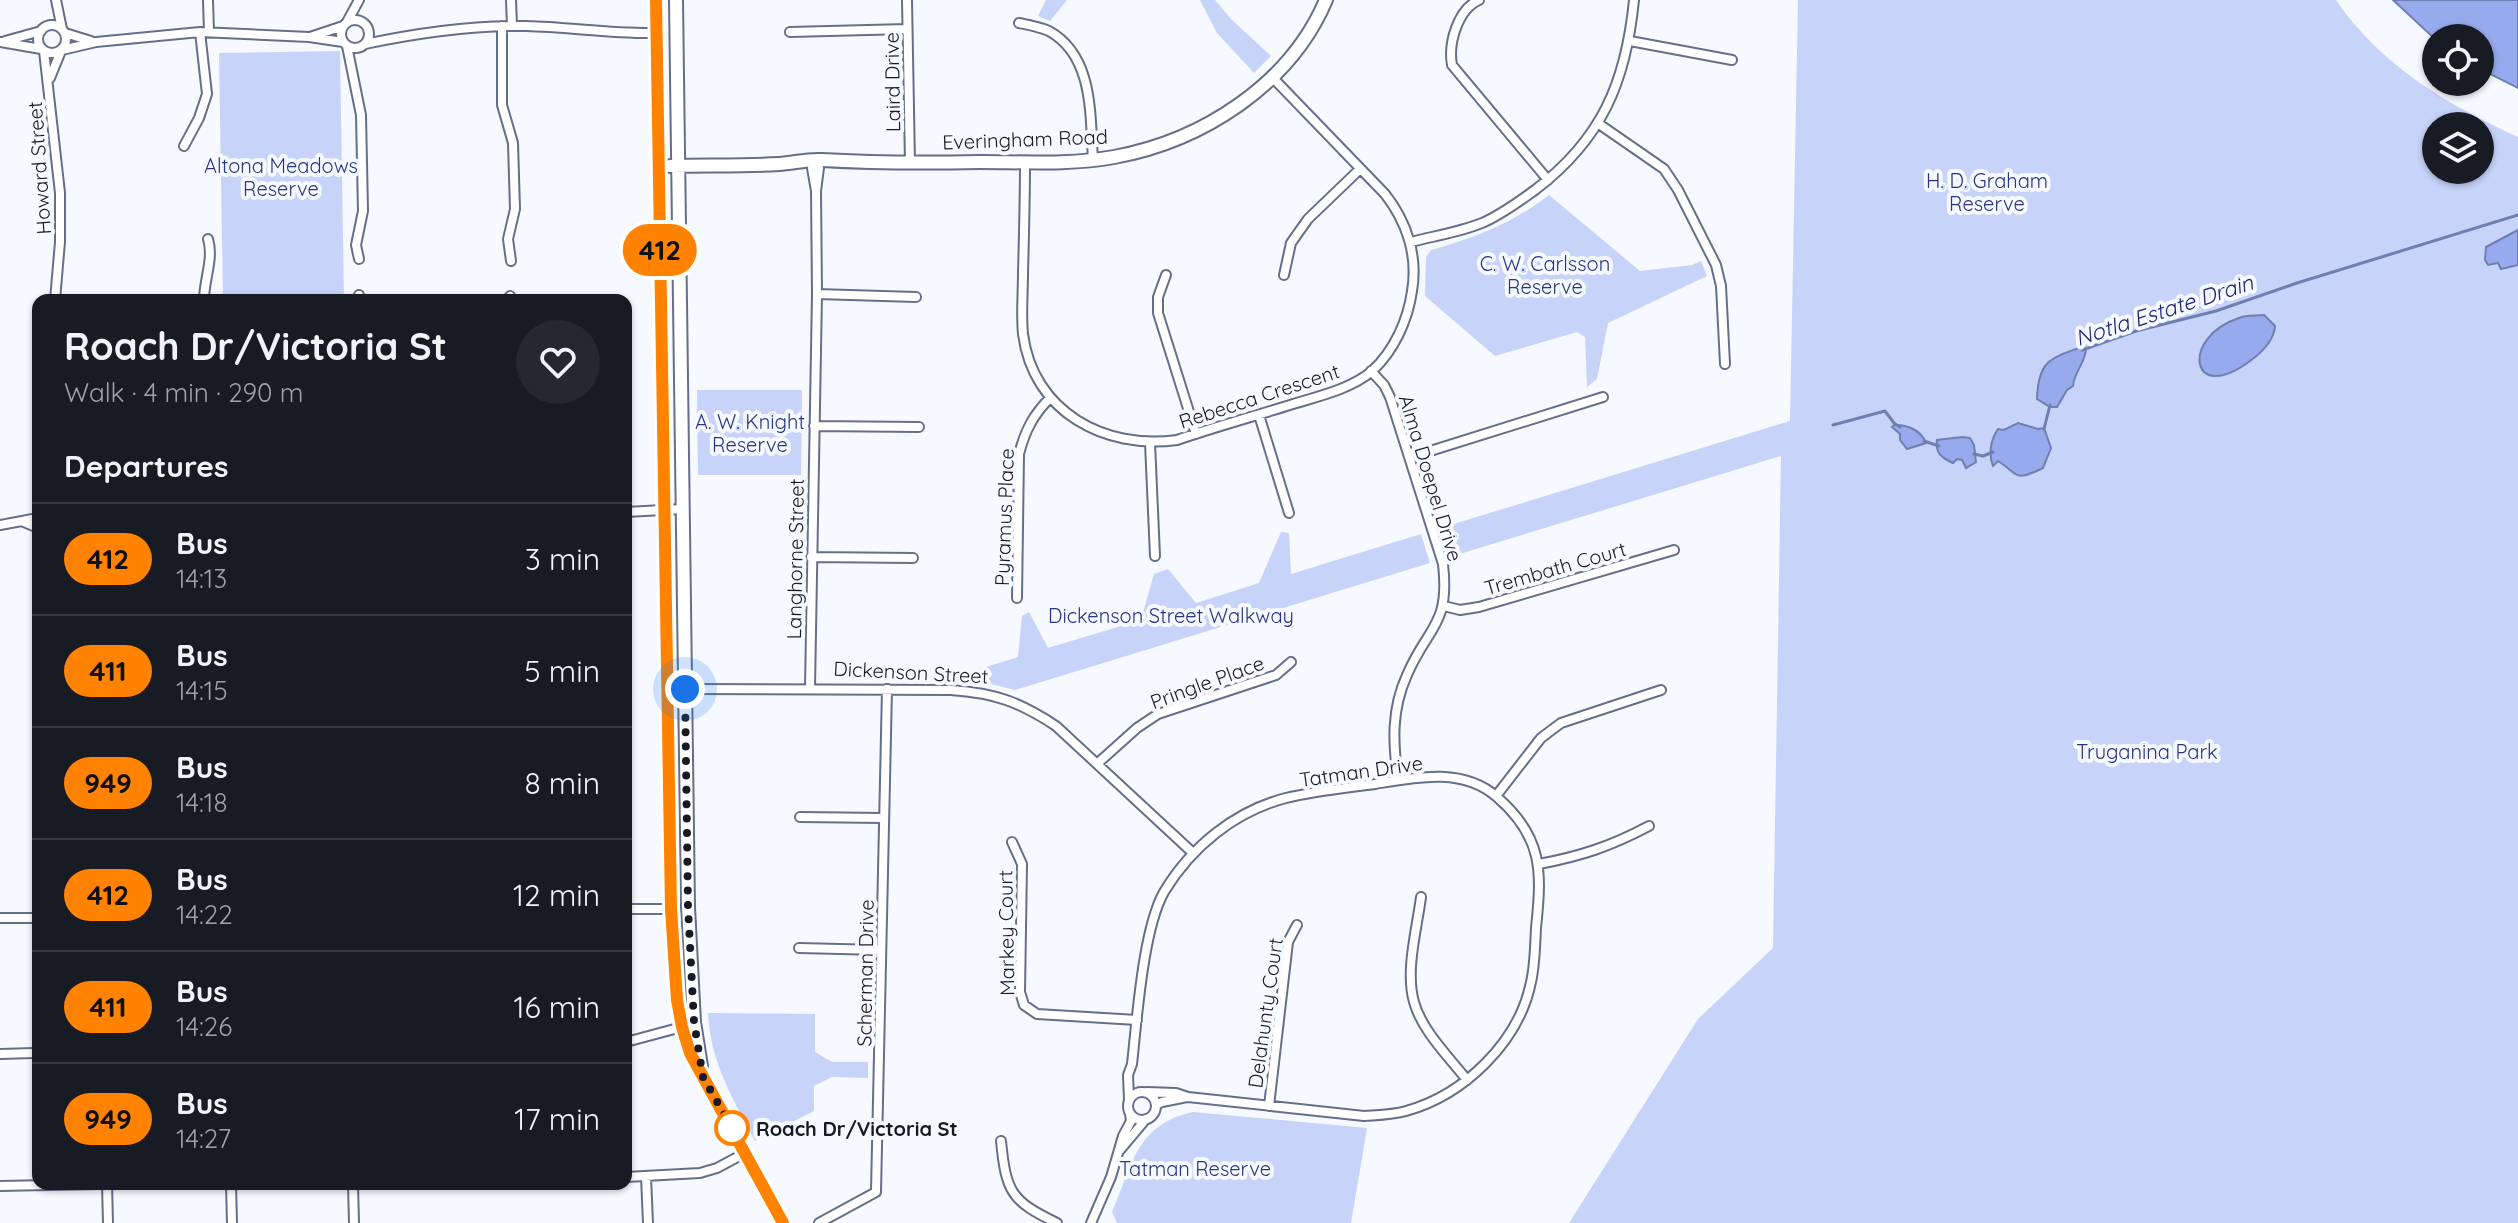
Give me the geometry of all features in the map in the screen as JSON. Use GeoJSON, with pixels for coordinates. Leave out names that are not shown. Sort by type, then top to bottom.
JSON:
{"type":"FeatureCollection","features":[{"type":"Feature","properties":{"kind":"street"},"geometry":{"type":"LineString","coordinates":[[184,146],[207,94],[204,32],[208,0]]}},
{"type":"Feature","properties":{"kind":"street"},"geometry":{"type":"LineString","coordinates":[[359,0],[341,34],[361,115],[363,211],[356,245],[359,259]]}},
{"type":"Feature","properties":{"kind":"street"},"geometry":{"type":"LineString","coordinates":[[351,68],[369,37],[359,0]]}},
{"type":"Feature","properties":{"kind":"street"},"geometry":{"type":"LineString","coordinates":[[511,0],[502,105],[513,143],[515,209],[508,239],[511,261]]}},
{"type":"Feature","properties":{"kind":"street"},"geometry":{"type":"LineString","coordinates":[[656,0],[671,909],[674,966],[688,1024]]}},
{"type":"Feature","properties":{"kind":"street"},"geometry":{"type":"LineString","coordinates":[[676,0],[690,1053],[783,1223]]}},
{"type":"Feature","properties":{"kind":"street","name":"Laird Drive"},"geometry":{"type":"LineString","coordinates":[[907,0],[910,163]]}},
{"type":"Feature","properties":{"kind":"street","name":"Everingham Road"},"geometry":{"type":"LineString","coordinates":[[658,167],[1093,160],[1165,144],[1199,130],[1228,113],[1272,77],[1301,42],[1326,0]]}},
{"type":"Feature","properties":{"kind":"street"},"geometry":{"type":"LineString","coordinates":[[1479,0],[1466,8],[1452,41],[1452,65],[1548,180]]}},
{"type":"Feature","properties":{"kind":"street"},"geometry":{"type":"LineString","coordinates":[[1411,242],[1483,223],[1515,205],[1548,180],[1578,151],[1599,124],[1618,82],[1630,41],[1634,0]]}},
{"type":"Feature","properties":{"kind":"street"},"geometry":{"type":"LineString","coordinates":[[43,50],[38,41],[56,1]]}},
{"type":"Feature","properties":{"kind":"street"},"geometry":{"type":"LineString","coordinates":[[56,1],[66,42],[61,50]]}},
{"type":"Feature","properties":{"kind":"street"},"geometry":{"type":"LineString","coordinates":[[309,37],[356,20],[395,37]]}},
{"type":"Feature","properties":{"kind":"street"},"geometry":{"type":"LineString","coordinates":[[1019,23],[1046,30],[1066,43],[1082,67],[1089,98],[1093,160]]}},
{"type":"Feature","properties":{"kind":"street"},"geometry":{"type":"LineString","coordinates":[[0,42],[53,25],[96,42]]}},
{"type":"Feature","properties":{"kind":"street"},"geometry":{"type":"LineString","coordinates":[[0,42],[52,54],[96,42],[204,32],[309,37],[363,45],[395,37],[507,26],[676,33]]}},
{"type":"Feature","properties":{"kind":"street"},"geometry":{"type":"LineString","coordinates":[[790,32],[907,29]]}},
{"type":"Feature","properties":{"kind":"street"},"geometry":{"type":"LineString","coordinates":[[1630,41],[1732,60]]}},
{"type":"Feature","properties":{"kind":"street","name":"Howard Street"},"geometry":{"type":"LineString","coordinates":[[43,50],[60,193],[56,294]]}},
{"type":"Feature","properties":{"kind":"street","name":"Howard Street"},"geometry":{"type":"LineString","coordinates":[[49,82],[61,50]]}},
{"type":"Feature","properties":{"kind":"street","name":"Rebecca Crescent"},"geometry":{"type":"LineString","coordinates":[[1025,162],[1024,336],[1036,374],[1050,398],[1077,421],[1112,438],[1150,443],[1196,434],[1329,393],[1371,371],[1394,344],[1410,308],[1414,277],[1411,242],[1394,206],[1272,77]]}},
{"type":"Feature","properties":{"kind":"street"},"geometry":{"type":"LineString","coordinates":[[1599,124],[1664,169],[1678,190],[1716,265],[1721,286],[1725,364]]}},
{"type":"Feature","properties":{"kind":"street","name":"Langhorne Street"},"geometry":{"type":"LineString","coordinates":[[810,688],[817,294],[816,165]]}},
{"type":"Feature","properties":{"kind":"street"},"geometry":{"type":"LineString","coordinates":[[1284,275],[1291,243],[1308,219],[1360,169]]}},
{"type":"Feature","properties":{"kind":"street"},"geometry":{"type":"LineString","coordinates":[[204,294],[210,255],[208,239]]}},
{"type":"Feature","properties":{"kind":"street"},"geometry":{"type":"LineString","coordinates":[[1166,275],[1158,297],[1158,313],[1196,434]]}},
{"type":"Feature","properties":{"kind":"street"},"geometry":{"type":"LineString","coordinates":[[817,294],[916,297]]}},
{"type":"Feature","properties":{"kind":"street","name":"Alma Doepel Drive"},"geometry":{"type":"LineString","coordinates":[[1371,371],[1390,397],[1411,457],[1443,564],[1446,588],[1444,606],[1436,626],[1408,671],[1401,690],[1393,727],[1398,780]]}},
{"type":"Feature","properties":{"kind":"street"},"geometry":{"type":"LineString","coordinates":[[1411,457],[1603,397]]}},
{"type":"Feature","properties":{"kind":"street","name":"Pyramus Place"},"geometry":{"type":"LineString","coordinates":[[1017,598],[1019,454],[1036,412],[1050,398]]}},
{"type":"Feature","properties":{"kind":"street"},"geometry":{"type":"LineString","coordinates":[[1259,415],[1289,513]]}},
{"type":"Feature","properties":{"kind":"street"},"geometry":{"type":"LineString","coordinates":[[814,426],[919,427]]}},
{"type":"Feature","properties":{"kind":"street"},"geometry":{"type":"LineString","coordinates":[[1150,443],[1155,556]]}},
{"type":"Feature","properties":{"kind":"street"},"geometry":{"type":"LineString","coordinates":[[632,512],[682,509]]}},
{"type":"Feature","properties":{"kind":"street"},"geometry":{"type":"LineString","coordinates":[[0,525],[32,520]]}},
{"type":"Feature","properties":{"kind":"street"},"geometry":{"type":"LineString","coordinates":[[23,522],[32,526]]}},
{"type":"Feature","properties":{"kind":"street","name":"Trembath Court"},"geometry":{"type":"LineString","coordinates":[[1444,606],[1460,610],[1479,607],[1674,550]]}},
{"type":"Feature","properties":{"kind":"street"},"geometry":{"type":"LineString","coordinates":[[811,557],[913,558]]}},
{"type":"Feature","properties":{"kind":"street","name":"Pringle Place"},"geometry":{"type":"LineString","coordinates":[[1098,763],[1137,728],[1158,714],[1276,675],[1291,662]]}},
{"type":"Feature","properties":{"kind":"street","name":"Dickenson Street"},"geometry":{"type":"LineString","coordinates":[[667,689],[887,689],[987,693],[1007,699],[1056,726],[1193,853]]}},
{"type":"Feature","properties":{"kind":"street","name":"Scherman Drive"},"geometry":{"type":"LineString","coordinates":[[819,1223],[876,1192],[887,689]]}},
{"type":"Feature","properties":{"kind":"street"},"geometry":{"type":"LineString","coordinates":[[1496,796],[1541,738],[1561,723],[1661,690]]}},
{"type":"Feature","properties":{"kind":"street","name":"Tatman Drive"},"geometry":{"type":"LineString","coordinates":[[1129,1100],[1128,1075],[1149,938],[1163,894],[1193,853],[1220,829],[1246,813],[1285,798],[1432,776],[1478,784],[1496,796],[1523,824],[1534,844],[1541,890],[1531,982],[1508,1036],[1467,1080],[1427,1104],[1391,1115],[1364,1116],[1188,1097],[1176,1093],[1144,1092],[1135,1081],[1132,1064]]}},
{"type":"Feature","properties":{"kind":"street"},"geometry":{"type":"LineString","coordinates":[[800,817],[883,818]]}},
{"type":"Feature","properties":{"kind":"street"},"geometry":{"type":"LineString","coordinates":[[1539,864],[1600,850],[1649,826]]}},
{"type":"Feature","properties":{"kind":"street","name":"Markey Court"},"geometry":{"type":"LineString","coordinates":[[1012,842],[1022,864],[1020,992],[1024,1005],[1037,1014],[1137,1020]]}},
{"type":"Feature","properties":{"kind":"street"},"geometry":{"type":"LineString","coordinates":[[1421,897],[1413,960],[1414,1003],[1421,1018],[1467,1080]]}},
{"type":"Feature","properties":{"kind":"street"},"geometry":{"type":"LineString","coordinates":[[632,909],[688,907]]}},
{"type":"Feature","properties":{"kind":"street"},"geometry":{"type":"LineString","coordinates":[[0,918],[32,918]]}},
{"type":"Feature","properties":{"kind":"street","name":"Delahunty Court"},"geometry":{"type":"LineString","coordinates":[[1269,1106],[1288,942],[1297,925]]}},
{"type":"Feature","properties":{"kind":"street"},"geometry":{"type":"LineString","coordinates":[[799,948],[881,950]]}},
{"type":"Feature","properties":{"kind":"street"},"geometry":{"type":"LineString","coordinates":[[632,1040],[688,1024]]}},
{"type":"Feature","properties":{"kind":"street"},"geometry":{"type":"LineString","coordinates":[[0,1054],[32,1053]]}},
{"type":"Feature","properties":{"kind":"street"},"geometry":{"type":"LineString","coordinates":[[1091,1223],[1111,1177],[1123,1136],[1131,1121],[1129,1100],[1144,1092],[1156,1100],[1153,1115],[1119,1151]]}},
{"type":"Feature","properties":{"kind":"street","name":"Tatman Drive"},"geometry":{"type":"LineString","coordinates":[[1156,1105],[1188,1097]]}},
{"type":"Feature","properties":{"kind":"street"},"geometry":{"type":"LineString","coordinates":[[1130,1114],[1138,1120],[1146,1119]]}},
{"type":"Feature","properties":{"kind":"street"},"geometry":{"type":"LineString","coordinates":[[1001,1141],[1004,1171],[1011,1191],[1023,1204],[1057,1223]]}},
{"type":"Feature","properties":{"kind":"street"},"geometry":{"type":"LineString","coordinates":[[632,1177],[700,1173],[745,1153]]}},
{"type":"Feature","properties":{"kind":"street"},"geometry":{"type":"LineString","coordinates":[[646,1177],[648,1223]]}},
{"type":"Feature","properties":{"kind":"street"},"geometry":{"type":"LineString","coordinates":[[0,1186],[32,1185]]}},
{"type":"Feature","properties":{"kind":"street"},"geometry":{"type":"LineString","coordinates":[[107,1190],[108,1223]]}},
{"type":"Feature","properties":{"kind":"street"},"geometry":{"type":"LineString","coordinates":[[231,1190],[232,1223]]}},
{"type":"Feature","properties":{"kind":"street"},"geometry":{"type":"LineString","coordinates":[[353,1190],[354,1223]]}},
{"type":"Feature","properties":{"kind":"green space"},"geometry":{"type":"Polygon","coordinates":[[[1046,0],[1067,0],[1050,21],[1038,16],[1046,0]]]}},
{"type":"Feature","properties":{"kind":"green space"},"geometry":{"type":"Polygon","coordinates":[[[1200,0],[1215,0],[1271,56],[1254,73],[1217,33],[1200,0]]]}},
{"type":"Feature","properties":{"kind":"green space","name":"Truganina Park"},"geometry":{"type":"Polygon","coordinates":[[[1798,0],[2336,0],[2373,44],[2422,84],[2422,96],[2440,96],[2468,112],[2422,112],[2422,184],[2494,184],[2494,125],[2518,137],[2518,1223],[1569,1223],[1698,1019],[1773,948],[1781,456],[1453,556],[1444,527],[1790,421],[1798,0]]]}},
{"type":"Feature","properties":{"kind":"green space","name":"Altona Meadows Reserve"},"geometry":{"type":"Polygon","coordinates":[[[340,51],[344,294],[223,294],[219,53],[340,51]]]}},
{"type":"Feature","properties":{"kind":"green space","name":"C. W. Carlsson Reserve"},"geometry":{"type":"Polygon","coordinates":[[[1549,195],[1640,271],[1692,265],[1701,261],[1707,276],[1608,323],[1597,379],[1587,387],[1585,337],[1577,332],[1495,356],[1425,296],[1426,257],[1431,250],[1493,228],[1549,195]]]}},
{"type":"Feature","properties":{"kind":"green space","name":"A. W. Knight Reserve"},"geometry":{"type":"Polygon","coordinates":[[[697,390],[802,390],[801,475],[698,475],[697,390]]]}},
{"type":"Feature","properties":{"kind":"green space","name":"Dickenson Street Walkway"},"geometry":{"type":"Polygon","coordinates":[[[1281,532],[1289,533],[1291,574],[1421,534],[1430,563],[1015,690],[950,678],[1018,657],[1022,616],[1029,612],[1048,648],[1141,620],[1154,574],[1168,569],[1196,603],[1259,583],[1281,532]]]}},
{"type":"Feature","properties":{"kind":"green space"},"geometry":{"type":"Polygon","coordinates":[[[708,1013],[815,1014],[815,1052],[832,1062],[868,1062],[868,1078],[832,1077],[814,1086],[814,1111],[755,1141],[718,1064],[708,1013]]]}},
{"type":"Feature","properties":{"kind":"green space","name":"Tatman Reserve"},"geometry":{"type":"Polygon","coordinates":[[[1193,1112],[1367,1128],[1351,1223],[1117,1223],[1112,1212],[1132,1163],[1147,1137],[1159,1126],[1193,1112]]]}},
{"type":"Feature","properties":{"kind":"water"},"geometry":{"type":"Polygon","coordinates":[[[2393,0],[2518,0],[2518,88],[2494,76],[2494,24],[2422,24],[2422,27],[2393,0]]]}},
{"type":"Feature","properties":{"kind":"water"},"geometry":{"type":"Polygon","coordinates":[[[2518,230],[2518,265],[2501,269],[2498,263],[2488,265],[2485,260],[2486,247],[2518,230]]]}},
{"type":"Feature","properties":{"kind":"water"},"geometry":{"type":"Polygon","coordinates":[[[2264,315],[2275,326],[2270,341],[2258,354],[2230,373],[2215,376],[2205,372],[2200,364],[2207,339],[2220,327],[2239,318],[2264,315]]]}},
{"type":"Feature","properties":{"kind":"water"},"geometry":{"type":"Polygon","coordinates":[[[2086,348],[2085,353],[2073,386],[2057,407],[2050,407],[2037,399],[2040,376],[2048,363],[2086,348]]]}},
{"type":"Feature","properties":{"kind":"water"},"geometry":{"type":"Polygon","coordinates":[[[2018,423],[2044,428],[2051,448],[2043,468],[2021,476],[1998,461],[1993,466],[1991,457],[1992,442],[1998,429],[2004,430],[2018,423]]]}},
{"type":"Feature","properties":{"kind":"water"},"geometry":{"type":"Polygon","coordinates":[[[1892,427],[1913,429],[1926,443],[1907,449],[1900,440],[1900,434],[1892,427]]]}},
{"type":"Feature","properties":{"kind":"water"},"geometry":{"type":"Polygon","coordinates":[[[1970,438],[1974,445],[1976,462],[1966,468],[1962,460],[1957,459],[1953,463],[1943,457],[1937,448],[1937,440],[1970,438]]]}},
{"type":"Feature","properties":{"kind":"waterway","name":"Notla Estate Drain"},"geometry":{"type":"LineString","coordinates":[[2082,350],[2518,215]]}},
{"type":"Feature","properties":{"kind":"waterway","name":"Notla Estate Drain"},"geometry":{"type":"LineString","coordinates":[[2044,429],[2050,405]]}},
{"type":"Feature","properties":{"kind":"waterway","name":"Notla Estate Drain"},"geometry":{"type":"LineString","coordinates":[[1833,425],[1885,411],[1900,427]]}},
{"type":"Feature","properties":{"kind":"waterway","name":"Notla Estate Drain"},"geometry":{"type":"LineString","coordinates":[[1924,441],[1939,446]]}},
{"type":"Feature","properties":{"kind":"waterway","name":"Notla Estate Drain"},"geometry":{"type":"LineString","coordinates":[[1974,454],[1983,456],[1993,452]]}},
{"type":"Feature","properties":{"kind":"bus line","name":"412"},"geometry":{"type":"LineString","coordinates":[[656,0],[671,909],[677,1000],[690,1053],[783,1223]]}},
{"type":"Feature","properties":{"kind":"place","name":"Roach Dr/Victoria St"},"geometry":{"type":"Point","coordinates":[732,1128]}},
{"type":"Feature","properties":{"kind":"route"},"geometry":{"type":"LineString","coordinates":[[685,689],[688,907],[694,1022],[703,1077],[732,1128]]}},
{"type":"Feature","properties":{"kind":"park label","name":"H. D. Graham Reserve"},"geometry":{"type":"Point","coordinates":[1987,192]}}]}
